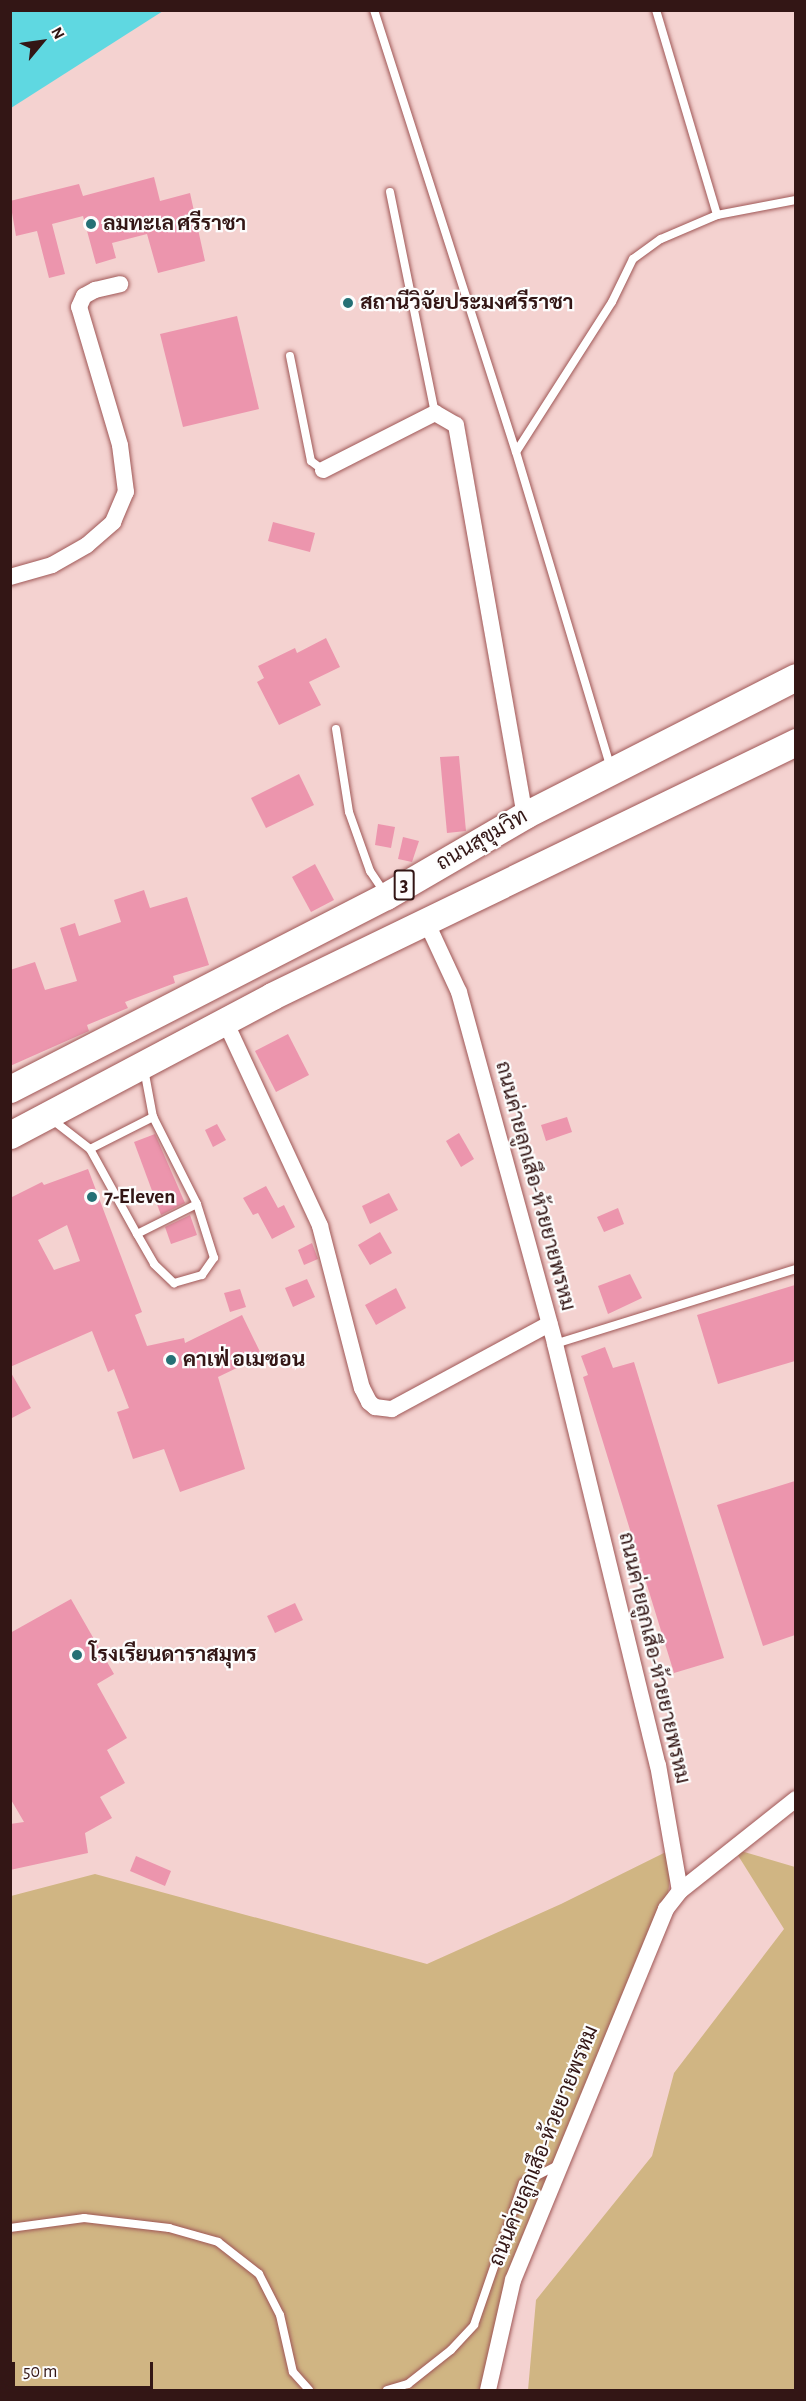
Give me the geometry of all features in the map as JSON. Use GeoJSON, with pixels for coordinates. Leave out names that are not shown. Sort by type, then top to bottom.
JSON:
{"type":"FeatureCollection","features":[{"type":"Feature","properties":{"kind":"highway","name":"ถนนสุขุมวิท"},"geometry":{"type":"LineString","coordinates":[[10,1089],[386,896],[525,815],[795,677]]}},
{"type":"Feature","properties":{"kind":"highway","name":"3"},"geometry":{"type":"LineString","coordinates":[[10,1135],[225,1021],[795,742]]}},
{"type":"Feature","properties":{"kind":"street"},"geometry":{"type":"LineString","coordinates":[[10,577],[52,566],[87,545],[113,522],[126,492],[120,445],[79,307],[84,296],[95,290],[120,284]]}},
{"type":"Feature","properties":{"kind":"street"},"geometry":{"type":"LineString","coordinates":[[323,470],[435,413],[456,425],[525,815]]}},
{"type":"Feature","properties":{"kind":"street","name":"ถนนค่ายลูกเสึอ-ห้วยยายพรหม"},"geometry":{"type":"LineString","coordinates":[[426,921],[459,992],[555,1344],[658,1765],[680,1891],[666,1909],[513,2280],[488,2391]]}},
{"type":"Feature","properties":{"kind":"street"},"geometry":{"type":"LineString","coordinates":[[225,1021],[320,1226],[362,1389],[369,1402],[375,1407],[392,1409],[549,1324]]}},
{"type":"Feature","properties":{"kind":"street"},"geometry":{"type":"LineString","coordinates":[[680,1891],[795,1799]]}},
{"type":"Feature","properties":{"kind":"lane"},"geometry":{"type":"LineString","coordinates":[[374,10],[516,452],[611,771]]}},
{"type":"Feature","properties":{"kind":"lane"},"geometry":{"type":"LineString","coordinates":[[656,10],[717,216]]}},
{"type":"Feature","properties":{"kind":"lane"},"geometry":{"type":"LineString","coordinates":[[390,192],[435,413]]}},
{"type":"Feature","properties":{"kind":"lane"},"geometry":{"type":"LineString","coordinates":[[516,452],[612,302],[633,259],[661,239],[717,216],[795,200]]}},
{"type":"Feature","properties":{"kind":"lane"},"geometry":{"type":"LineString","coordinates":[[290,356],[311,460],[323,470]]}},
{"type":"Feature","properties":{"kind":"lane"},"geometry":{"type":"LineString","coordinates":[[336,729],[349,812],[370,871],[386,896]]}},
{"type":"Feature","properties":{"kind":"lane"},"geometry":{"type":"LineString","coordinates":[[47,1116],[90,1149],[154,1264],[174,1283],[202,1275],[214,1258],[198,1204],[153,1117],[144,1064]]}},
{"type":"Feature","properties":{"kind":"lane"},"geometry":{"type":"LineString","coordinates":[[90,1149],[153,1117]]}},
{"type":"Feature","properties":{"kind":"lane"},"geometry":{"type":"LineString","coordinates":[[137,1234],[198,1204]]}},
{"type":"Feature","properties":{"kind":"lane"},"geometry":{"type":"LineString","coordinates":[[555,1344],[795,1269]]}},
{"type":"Feature","properties":{"kind":"lane"},"geometry":{"type":"LineString","coordinates":[[387,2391],[408,2384],[451,2350],[474,2325],[523,2183],[561,2163]]}},
{"type":"Feature","properties":{"kind":"lane"},"geometry":{"type":"LineString","coordinates":[[10,2228],[84,2218],[169,2228],[218,2242],[259,2274],[280,2316],[293,2372],[309,2391]]}},
{"type":"Feature","properties":{"kind":"shaded area"},"geometry":{"type":"Polygon","coordinates":[[[674,1848],[666,1909],[513,2280],[488,2390],[11,2390],[11,1896],[95,1874],[427,1964],[561,1904],[674,1848]]]}},
{"type":"Feature","properties":{"kind":"shaded area"},"geometry":{"type":"Polygon","coordinates":[[[734,1849],[795,1867],[795,2390],[528,2390],[536,2300],[652,2156],[674,2073],[784,1929],[734,1849]]]}},
{"type":"Feature","properties":{"kind":"water"},"geometry":{"type":"Polygon","coordinates":[[[11,10],[163,10],[163,11],[11,108],[11,10]]]}},
{"type":"Feature","properties":{"kind":"building"},"geometry":{"type":"Polygon","coordinates":[[[154,177],[160,201],[190,193],[205,261],[158,273],[147,234],[112,243],[116,258],[96,264],[83,216],[52,224],[65,274],[49,278],[37,231],[16,236],[10,201],[79,184],[83,196],[154,177]]]}},
{"type":"Feature","properties":{"kind":"building"},"geometry":{"type":"Polygon","coordinates":[[[237,316],[259,409],[183,427],[160,334],[237,316]]]}},
{"type":"Feature","properties":{"kind":"building"},"geometry":{"type":"Polygon","coordinates":[[[273,522],[315,533],[310,552],[268,541],[273,522]]]}},
{"type":"Feature","properties":{"kind":"building"},"geometry":{"type":"Polygon","coordinates":[[[326,638],[340,667],[309,682],[321,705],[279,725],[257,682],[264,678],[258,666],[295,648],[297,653],[326,638]]]}},
{"type":"Feature","properties":{"kind":"building"},"geometry":{"type":"Polygon","coordinates":[[[459,756],[466,831],[447,833],[440,757],[459,756]]]}},
{"type":"Feature","properties":{"kind":"building"},"geometry":{"type":"Polygon","coordinates":[[[299,774],[314,805],[266,828],[251,798],[299,774]]]}},
{"type":"Feature","properties":{"kind":"building"},"geometry":{"type":"Polygon","coordinates":[[[378,824],[395,827],[391,848],[375,845],[378,824]]]}},
{"type":"Feature","properties":{"kind":"building"},"geometry":{"type":"Polygon","coordinates":[[[403,837],[419,841],[412,862],[398,859],[403,837]]]}},
{"type":"Feature","properties":{"kind":"building"},"geometry":{"type":"Polygon","coordinates":[[[315,864],[334,900],[311,912],[292,877],[315,864]]]}},
{"type":"Feature","properties":{"kind":"building"},"geometry":{"type":"Polygon","coordinates":[[[144,890],[150,908],[187,897],[209,965],[173,976],[175,983],[125,1002],[128,1008],[87,1025],[89,1031],[10,1066],[10,970],[35,962],[45,990],[77,981],[60,928],[75,923],[79,936],[121,922],[114,900],[144,890]]]}},
{"type":"Feature","properties":{"kind":"building"},"geometry":{"type":"Polygon","coordinates":[[[288,1034],[309,1075],[276,1092],[255,1051],[288,1034]]]}},
{"type":"Feature","properties":{"kind":"building"},"geometry":{"type":"Polygon","coordinates":[[[567,1117],[572,1132],[546,1141],[541,1125],[567,1117]]]}},
{"type":"Feature","properties":{"kind":"building"},"geometry":{"type":"Polygon","coordinates":[[[217,1124],[226,1140],[213,1147],[205,1130],[217,1124]]]}},
{"type":"Feature","properties":{"kind":"building"},"geometry":{"type":"Polygon","coordinates":[[[459,1133],[474,1159],[461,1167],[446,1141],[459,1133]]]}},
{"type":"Feature","properties":{"kind":"building"},"geometry":{"type":"Polygon","coordinates":[[[155,1134],[185,1203],[161,1215],[134,1142],[155,1134]]]}},
{"type":"Feature","properties":{"kind":"building"},"geometry":{"type":"Polygon","coordinates":[[[88,1169],[142,1312],[135,1315],[147,1346],[184,1338],[185,1343],[242,1315],[262,1356],[218,1377],[245,1469],[180,1492],[164,1449],[133,1459],[117,1412],[129,1408],[114,1369],[108,1372],[92,1331],[10,1367],[10,1198],[42,1182],[44,1185],[88,1169]],[[67,1225],[38,1240],[54,1270],[80,1261],[67,1225]]]}},
{"type":"Feature","properties":{"kind":"building"},"geometry":{"type":"Polygon","coordinates":[[[266,1186],[278,1208],[284,1205],[295,1227],[272,1239],[258,1213],[253,1215],[243,1198],[266,1186]]]}},
{"type":"Feature","properties":{"kind":"building"},"geometry":{"type":"Polygon","coordinates":[[[389,1193],[398,1210],[370,1224],[362,1206],[389,1193]]]}},
{"type":"Feature","properties":{"kind":"building"},"geometry":{"type":"Polygon","coordinates":[[[618,1208],[624,1224],[604,1232],[597,1217],[618,1208]]]}},
{"type":"Feature","properties":{"kind":"building"},"geometry":{"type":"Polygon","coordinates":[[[190,1215],[197,1235],[171,1244],[165,1227],[190,1215]]]}},
{"type":"Feature","properties":{"kind":"building"},"geometry":{"type":"Polygon","coordinates":[[[380,1232],[392,1253],[370,1265],[358,1245],[380,1232]]]}},
{"type":"Feature","properties":{"kind":"building"},"geometry":{"type":"Polygon","coordinates":[[[312,1243],[318,1259],[304,1265],[298,1250],[312,1243]]]}},
{"type":"Feature","properties":{"kind":"building"},"geometry":{"type":"Polygon","coordinates":[[[630,1274],[642,1298],[608,1314],[598,1286],[630,1274]]]}},
{"type":"Feature","properties":{"kind":"building"},"geometry":{"type":"Polygon","coordinates":[[[307,1279],[315,1297],[293,1307],[285,1288],[307,1279]]]}},
{"type":"Feature","properties":{"kind":"building"},"geometry":{"type":"Polygon","coordinates":[[[795,1285],[795,1361],[718,1384],[697,1315],[795,1285]]]}},
{"type":"Feature","properties":{"kind":"building"},"geometry":{"type":"Polygon","coordinates":[[[396,1288],[406,1308],[376,1325],[365,1305],[396,1288]]]}},
{"type":"Feature","properties":{"kind":"building"},"geometry":{"type":"Polygon","coordinates":[[[240,1289],[246,1307],[230,1312],[224,1293],[240,1289]]]}},
{"type":"Feature","properties":{"kind":"building"},"geometry":{"type":"Polygon","coordinates":[[[605,1347],[613,1368],[634,1362],[724,1658],[674,1673],[583,1377],[588,1375],[581,1356],[605,1347]]]}},
{"type":"Feature","properties":{"kind":"building"},"geometry":{"type":"Polygon","coordinates":[[[10,1371],[31,1408],[10,1419],[10,1371]]]}},
{"type":"Feature","properties":{"kind":"building"},"geometry":{"type":"Polygon","coordinates":[[[795,1481],[795,1635],[763,1646],[717,1505],[795,1481]]]}},
{"type":"Feature","properties":{"kind":"building"},"geometry":{"type":"Polygon","coordinates":[[[71,1599],[114,1674],[97,1684],[127,1738],[107,1750],[125,1783],[100,1797],[112,1818],[85,1833],[88,1853],[10,1870],[10,1824],[24,1822],[10,1798],[10,1633],[71,1599]]]}},
{"type":"Feature","properties":{"kind":"building"},"geometry":{"type":"Polygon","coordinates":[[[295,1603],[303,1620],[275,1633],[267,1616],[295,1603]]]}},
{"type":"Feature","properties":{"kind":"building"},"geometry":{"type":"Polygon","coordinates":[[[136,1856],[171,1871],[165,1886],[130,1871],[136,1856]]]}},
{"type":"Feature","properties":{"kind":"place","name":"ลมทะเล ศรีราชา"},"geometry":{"type":"Point","coordinates":[91,224]}},
{"type":"Feature","properties":{"kind":"place","name":"สถานีวิจัยประมงศรีราชา"},"geometry":{"type":"Point","coordinates":[348,303]}},
{"type":"Feature","properties":{"kind":"place","name":"7-Eleven"},"geometry":{"type":"Point","coordinates":[92,1197]}},
{"type":"Feature","properties":{"kind":"place","name":"คาเฟ่ อเมซอน"},"geometry":{"type":"Point","coordinates":[171,1360]}},
{"type":"Feature","properties":{"kind":"place","name":"โรงเรียนดาราสมุทร"},"geometry":{"type":"Point","coordinates":[77,1655]}}]}
